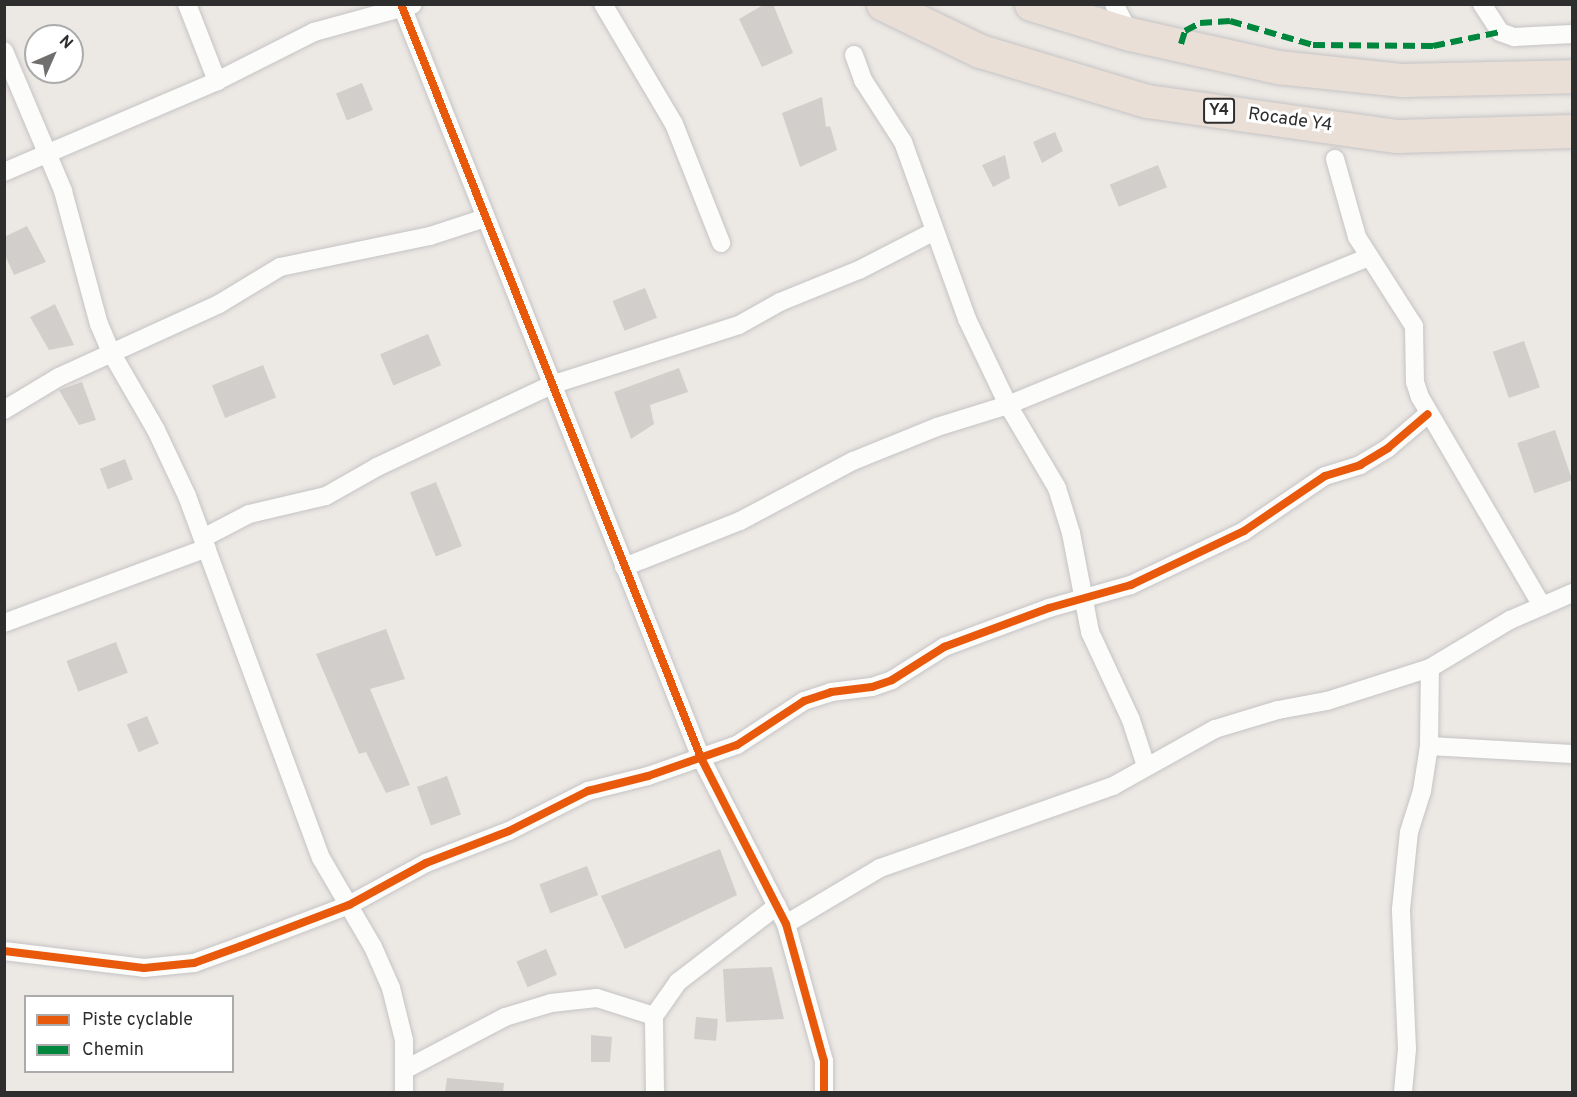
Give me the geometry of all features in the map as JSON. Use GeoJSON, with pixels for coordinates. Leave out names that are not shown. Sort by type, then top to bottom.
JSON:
{"type":"FeatureCollection","features":[{"type":"Feature","properties":{"kind":"highway","name":"Rocade Y4"},"geometry":{"type":"LineString","coordinates":[[883,4],[980,51],[1147,101],[1397,136],[1572,131]]}},
{"type":"Feature","properties":{"kind":"highway"},"geometry":{"type":"LineString","coordinates":[[1031,4],[1130,34],[1278,67],[1390,78],[1572,76]]}},
{"type":"Feature","properties":{"kind":"street"},"geometry":{"type":"LineString","coordinates":[[187,4],[217,81]]}},
{"type":"Feature","properties":{"kind":"street"},"geometry":{"type":"LineString","coordinates":[[603,4],[674,124],[721,243]]}},
{"type":"Feature","properties":{"kind":"street"},"geometry":{"type":"LineString","coordinates":[[1114,4],[1130,34]]}},
{"type":"Feature","properties":{"kind":"street"},"geometry":{"type":"LineString","coordinates":[[1482,4],[1500,32],[1514,37],[1572,34]]}},
{"type":"Feature","properties":{"kind":"street"},"geometry":{"type":"LineString","coordinates":[[4,172],[217,81],[314,32],[406,6],[485,218],[701,758],[786,924],[824,1061],[824,1092]]}},
{"type":"Feature","properties":{"kind":"street"},"geometry":{"type":"LineString","coordinates":[[4,51],[63,191],[82,272],[112,354],[156,430],[205,543],[321,858],[350,905],[391,988],[406,1069],[404,1092]]}},
{"type":"Feature","properties":{"kind":"street"},"geometry":{"type":"LineString","coordinates":[[854,55],[863,80],[903,141],[921,186],[933,232],[967,319],[1008,405],[1057,488],[1071,533],[1090,632],[1131,720],[1146,766]]}},
{"type":"Feature","properties":{"kind":"street"},"geometry":{"type":"LineString","coordinates":[[1335,159],[1348,216],[1368,257],[1414,326],[1415,382],[1428,414],[1542,606]]}},
{"type":"Feature","properties":{"kind":"street"},"geometry":{"type":"LineString","coordinates":[[4,410],[59,377],[176,326],[280,267],[430,236],[485,218]]}},
{"type":"Feature","properties":{"kind":"street"},"geometry":{"type":"LineString","coordinates":[[4,623],[205,543],[249,514],[326,496],[377,467],[551,385],[739,325],[780,302],[860,270],[933,232]]}},
{"type":"Feature","properties":{"kind":"street"},"geometry":{"type":"LineString","coordinates":[[624,567],[740,521],[853,461],[937,427],[1008,405],[1368,257]]}},
{"type":"Feature","properties":{"kind":"street"},"geometry":{"type":"LineString","coordinates":[[4,951],[144,968],[169,967],[194,963],[350,905],[426,862],[508,831],[588,791],[701,758],[737,745],[804,701],[831,692],[882,684],[944,647],[1082,599],[1131,585],[1245,531],[1325,476],[1360,465],[1388,448],[1428,414]]}},
{"type":"Feature","properties":{"kind":"street"},"geometry":{"type":"LineString","coordinates":[[786,924],[880,868],[1113,786],[1215,729],[1278,710],[1327,701],[1430,668],[1510,620],[1572,593]]}},
{"type":"Feature","properties":{"kind":"street"},"geometry":{"type":"LineString","coordinates":[[1403,1092],[1407,1049],[1401,909],[1409,832],[1422,791],[1429,746],[1430,668]]}},
{"type":"Feature","properties":{"kind":"street"},"geometry":{"type":"LineString","coordinates":[[1429,746],[1572,754]]}},
{"type":"Feature","properties":{"kind":"street"},"geometry":{"type":"LineString","coordinates":[[655,1092],[654,1016],[678,982],[777,906]]}},
{"type":"Feature","properties":{"kind":"street"},"geometry":{"type":"LineString","coordinates":[[406,1069],[505,1017],[551,1003],[597,998],[654,1016]]}},
{"type":"Feature","properties":{"kind":"building"},"geometry":{"type":"Polygon","coordinates":[[[765,4],[773,4],[793,53],[762,67],[739,19],[765,4]]]}},
{"type":"Feature","properties":{"kind":"building"},"geometry":{"type":"Polygon","coordinates":[[[362,83],[373,110],[347,120],[336,93],[362,83]]]}},
{"type":"Feature","properties":{"kind":"building"},"geometry":{"type":"Polygon","coordinates":[[[822,97],[826,127],[830,126],[837,150],[800,167],[782,113],[822,97]]]}},
{"type":"Feature","properties":{"kind":"building"},"geometry":{"type":"Polygon","coordinates":[[[1055,132],[1063,151],[1042,163],[1033,142],[1055,132]]]}},
{"type":"Feature","properties":{"kind":"building"},"geometry":{"type":"Polygon","coordinates":[[[1005,155],[1010,178],[993,187],[982,165],[1005,155]]]}},
{"type":"Feature","properties":{"kind":"building"},"geometry":{"type":"Polygon","coordinates":[[[1158,165],[1167,187],[1119,207],[1110,184],[1158,165]]]}},
{"type":"Feature","properties":{"kind":"building"},"geometry":{"type":"Polygon","coordinates":[[[27,226],[46,262],[14,275],[4,253],[4,237],[27,226]]]}},
{"type":"Feature","properties":{"kind":"building"},"geometry":{"type":"Polygon","coordinates":[[[645,288],[657,318],[625,331],[613,301],[645,288]]]}},
{"type":"Feature","properties":{"kind":"building"},"geometry":{"type":"Polygon","coordinates":[[[55,304],[74,345],[49,350],[30,317],[55,304]]]}},
{"type":"Feature","properties":{"kind":"building"},"geometry":{"type":"Polygon","coordinates":[[[428,334],[441,365],[393,386],[380,354],[428,334]]]}},
{"type":"Feature","properties":{"kind":"building"},"geometry":{"type":"Polygon","coordinates":[[[1524,341],[1540,387],[1509,398],[1493,352],[1524,341]]]}},
{"type":"Feature","properties":{"kind":"building"},"geometry":{"type":"Polygon","coordinates":[[[263,365],[276,397],[225,418],[212,386],[263,365]]]}},
{"type":"Feature","properties":{"kind":"building"},"geometry":{"type":"Polygon","coordinates":[[[679,368],[688,392],[650,405],[654,424],[631,439],[614,392],[679,368]]]}},
{"type":"Feature","properties":{"kind":"building"},"geometry":{"type":"Polygon","coordinates":[[[82,382],[96,420],[79,425],[59,390],[82,382]]]}},
{"type":"Feature","properties":{"kind":"building"},"geometry":{"type":"Polygon","coordinates":[[[1555,430],[1572,480],[1534,493],[1517,443],[1555,430]]]}},
{"type":"Feature","properties":{"kind":"building"},"geometry":{"type":"Polygon","coordinates":[[[125,459],[133,480],[108,489],[100,469],[125,459]]]}},
{"type":"Feature","properties":{"kind":"building"},"geometry":{"type":"Polygon","coordinates":[[[436,482],[462,546],[436,556],[410,492],[436,482]]]}},
{"type":"Feature","properties":{"kind":"building"},"geometry":{"type":"Polygon","coordinates":[[[386,629],[405,679],[370,689],[410,785],[386,793],[366,752],[359,754],[316,654],[386,629]]]}},
{"type":"Feature","properties":{"kind":"building"},"geometry":{"type":"Polygon","coordinates":[[[116,642],[128,673],[78,692],[67,661],[116,642]]]}},
{"type":"Feature","properties":{"kind":"building"},"geometry":{"type":"Polygon","coordinates":[[[147,716],[159,744],[138,752],[127,725],[147,716]]]}},
{"type":"Feature","properties":{"kind":"building"},"geometry":{"type":"Polygon","coordinates":[[[447,776],[461,815],[431,825],[417,787],[447,776]]]}},
{"type":"Feature","properties":{"kind":"building"},"geometry":{"type":"Polygon","coordinates":[[[720,849],[737,895],[625,949],[601,896],[720,849]]]}},
{"type":"Feature","properties":{"kind":"building"},"geometry":{"type":"Polygon","coordinates":[[[587,866],[598,895],[550,913],[539,884],[587,866]]]}},
{"type":"Feature","properties":{"kind":"building"},"geometry":{"type":"Polygon","coordinates":[[[546,949],[557,975],[527,987],[517,962],[546,949]]]}},
{"type":"Feature","properties":{"kind":"building"},"geometry":{"type":"Polygon","coordinates":[[[772,967],[784,1019],[726,1022],[723,969],[772,967]]]}},
{"type":"Feature","properties":{"kind":"building"},"geometry":{"type":"Polygon","coordinates":[[[696,1017],[718,1019],[716,1041],[694,1039],[696,1017]]]}},
{"type":"Feature","properties":{"kind":"building"},"geometry":{"type":"Polygon","coordinates":[[[591,1035],[612,1037],[610,1062],[591,1062],[591,1035]]]}},
{"type":"Feature","properties":{"kind":"building"},"geometry":{"type":"Polygon","coordinates":[[[447,1078],[504,1083],[503,1092],[445,1092],[447,1078]]]}},
{"type":"Feature","properties":{"kind":"marked path"},"geometry":{"type":"LineString","coordinates":[[1181,44],[1185,31],[1200,23],[1230,21],[1313,45],[1433,46],[1500,32]]}},
{"type":"Feature","properties":{"kind":"cycle path"},"geometry":{"type":"LineString","coordinates":[[401,4],[701,758],[786,924],[824,1061],[824,1092]]}},
{"type":"Feature","properties":{"kind":"cycle path"},"geometry":{"type":"LineString","coordinates":[[4,951],[144,968],[194,963],[241,946],[349,905],[426,863],[509,831],[588,791],[648,776],[737,745],[804,701],[831,692],[872,687],[892,680],[944,647],[1049,608],[1131,585],[1244,531],[1325,476],[1360,465],[1388,448],[1428,414]]}}]}
